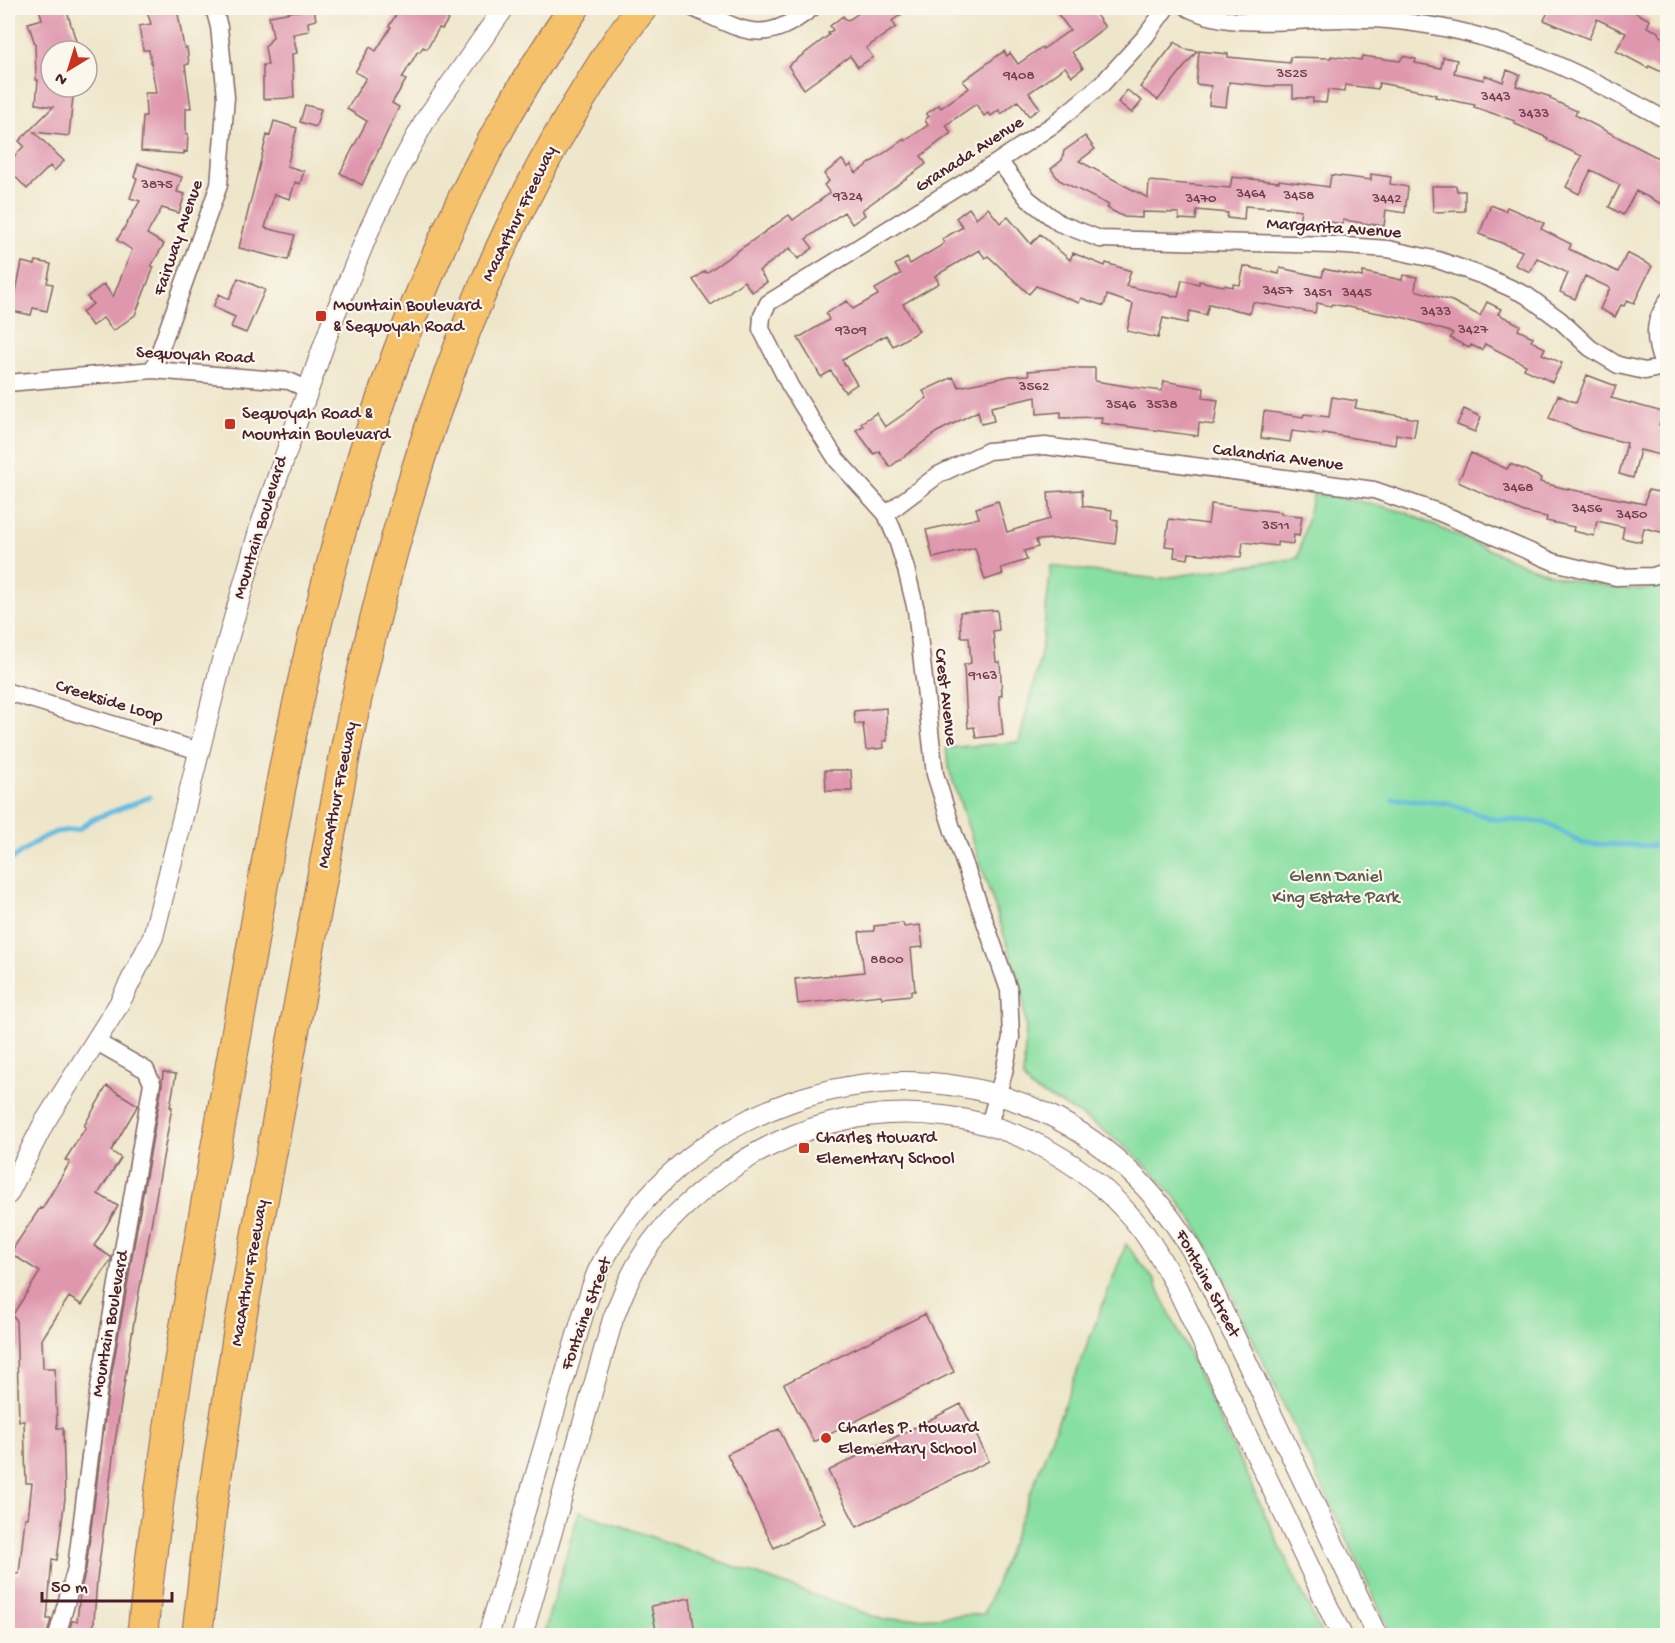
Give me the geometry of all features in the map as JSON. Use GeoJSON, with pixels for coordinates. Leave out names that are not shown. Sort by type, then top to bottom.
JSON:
{"type":"FeatureCollection","features":[{"type":"Feature","properties":{"kind":"highway"},"geometry":{"type":"LineString","coordinates":[[142,1635],[160,1485],[184,1324],[290,742],[330,569],[354,483],[406,328],[434,258],[504,115],[547,45],[574,8]]}},
{"type":"Feature","properties":{"kind":"highway","name":"MacArthur Freeway"},"geometry":{"type":"LineString","coordinates":[[197,1635],[212,1504],[238,1335],[345,754],[384,586],[434,419],[486,282],[518,212],[553,145],[593,78],[642,8]]}},
{"type":"Feature","properties":{"kind":"street","name":"Fairway Avenue"},"geometry":{"type":"LineString","coordinates":[[153,370],[219,185],[226,97],[219,27],[214,8]]}},
{"type":"Feature","properties":{"kind":"street","name":"Mountain Boulevard"},"geometry":{"type":"LineString","coordinates":[[8,1194],[44,1122],[119,1004],[153,936],[199,751],[253,550],[307,389],[370,228],[426,119],[504,8]]}},
{"type":"Feature","properties":{"kind":"street"},"geometry":{"type":"LineString","coordinates":[[693,8],[756,33],[791,23],[812,8]]}},
{"type":"Feature","properties":{"kind":"street","name":"Granada Avenue"},"geometry":{"type":"LineString","coordinates":[[768,303],[999,161],[1054,123],[1102,84],[1145,37],[1166,8]]}},
{"type":"Feature","properties":{"kind":"street"},"geometry":{"type":"LineString","coordinates":[[1188,8],[1198,13],[1231,21],[1364,19],[1428,25],[1488,38],[1547,59],[1668,121]]}},
{"type":"Feature","properties":{"kind":"street","name":"Margarita Avenue"},"geometry":{"type":"LineString","coordinates":[[999,161],[1028,199],[1059,223],[1100,239],[1332,245],[1388,249],[1438,260],[1486,277],[1526,295],[1560,320],[1590,348],[1618,364],[1645,371],[1666,369]]}},
{"type":"Feature","properties":{"kind":"street"},"geometry":{"type":"LineString","coordinates":[[1666,369],[1657,346],[1657,322],[1668,300]]}},
{"type":"Feature","properties":{"kind":"street","name":"Crest Avenue"},"geometry":{"type":"LineString","coordinates":[[768,303],[762,316],[761,329],[790,386],[837,460],[886,514],[900,550],[916,610],[935,774],[1009,990],[1011,1037],[1005,1072],[989,1125]]}},
{"type":"Feature","properties":{"kind":"street","name":"Sequoyah Road"},"geometry":{"type":"LineString","coordinates":[[8,383],[153,370],[289,381],[307,389]]}},
{"type":"Feature","properties":{"kind":"street","name":"Calandria Avenue"},"geometry":{"type":"LineString","coordinates":[[886,514],[938,476],[988,451],[1045,446],[1374,490],[1438,512],[1554,562],[1616,577],[1653,576],[1668,571]]}},
{"type":"Feature","properties":{"kind":"street","name":"Creekside Loop"},"geometry":{"type":"LineString","coordinates":[[8,692],[199,751]]}},
{"type":"Feature","properties":{"kind":"street","name":"Mountain Boulevard"},"geometry":{"type":"LineString","coordinates":[[57,1635],[76,1568],[98,1393],[152,1083],[146,1070],[95,1041]]}},
{"type":"Feature","properties":{"kind":"street","name":"Fontaine Street"},"geometry":{"type":"LineString","coordinates":[[488,1635],[558,1396],[599,1270],[618,1237],[665,1179],[692,1154],[728,1130],[758,1114],[800,1098],[835,1088],[880,1082],[919,1082],[964,1087],[998,1095],[1044,1113],[1083,1135],[1142,1183],[1166,1210],[1182,1233],[1205,1274],[1377,1635]]}},
{"type":"Feature","properties":{"kind":"street","name":"Fontaine Street"},"geometry":{"type":"LineString","coordinates":[[522,1635],[613,1318],[626,1286],[644,1253],[687,1203],[741,1162],[770,1144],[808,1128],[882,1113],[959,1118],[989,1125],[1032,1142],[1067,1162],[1120,1206],[1141,1229],[1177,1288],[1342,1635]]}},
{"type":"Feature","properties":{"kind":"green space","name":"Glenn Daniel King Estate Park"},"geometry":{"type":"Polygon","coordinates":[[[1313,494],[1374,504],[1404,512],[1519,563],[1562,578],[1616,588],[1642,590],[1667,584],[1667,1635],[1392,1635],[1218,1265],[1192,1220],[1156,1175],[1138,1158],[1101,1128],[1029,1087],[1023,1078],[1026,1029],[1021,986],[948,766],[946,748],[1019,742],[1041,654],[1051,566],[1157,579],[1298,558],[1313,494]]]}},
{"type":"Feature","properties":{"kind":"green space"},"geometry":{"type":"Polygon","coordinates":[[[1126,1244],[1154,1280],[1322,1635],[543,1636],[579,1511],[884,1620],[984,1614],[1126,1244]]]}},
{"type":"Feature","properties":{"kind":"building"},"geometry":{"type":"Polygon","coordinates":[[[39,8],[66,8],[75,39],[39,39],[39,99],[73,99],[69,136],[34,132],[64,161],[54,171],[50,166],[27,189],[8,169],[8,163],[24,146],[19,141],[53,107],[36,104],[38,80],[36,80],[35,44],[28,23],[42,19],[39,8]]]}},
{"type":"Feature","properties":{"kind":"building"},"geometry":{"type":"Polygon","coordinates":[[[146,8],[177,8],[189,64],[185,65],[191,108],[186,108],[186,134],[188,134],[187,152],[184,151],[184,154],[141,151],[143,116],[146,116],[145,93],[156,93],[149,50],[143,50],[139,26],[151,24],[146,8]]]}},
{"type":"Feature","properties":{"kind":"building"},"geometry":{"type":"Polygon","coordinates":[[[314,8],[316,20],[308,22],[309,31],[293,34],[297,53],[292,54],[294,98],[263,99],[263,65],[268,65],[265,47],[273,37],[269,16],[314,8]]]}},
{"type":"Feature","properties":{"kind":"building"},"geometry":{"type":"Polygon","coordinates":[[[400,8],[444,8],[452,14],[442,29],[439,28],[427,49],[423,47],[420,52],[418,51],[402,78],[406,80],[392,103],[399,107],[362,185],[340,173],[367,121],[347,109],[366,78],[355,72],[370,47],[376,51],[400,8]]]}},
{"type":"Feature","properties":{"kind":"building"},"geometry":{"type":"Polygon","coordinates":[[[866,8],[910,8],[892,21],[896,27],[866,48],[873,57],[858,67],[850,56],[804,89],[788,66],[829,35],[828,33],[833,30],[830,26],[843,16],[846,20],[850,19],[866,8]]]}},
{"type":"Feature","properties":{"kind":"building"},"geometry":{"type":"Polygon","coordinates":[[[1053,8],[1091,8],[1105,27],[1072,52],[1083,68],[1072,76],[1065,67],[1029,93],[1040,108],[1029,116],[1018,101],[1001,114],[999,110],[991,116],[988,113],[984,116],[976,104],[946,125],[951,133],[921,156],[926,164],[862,210],[865,215],[852,224],[844,212],[806,239],[813,248],[798,259],[790,248],[759,271],[767,282],[752,292],[744,281],[711,305],[693,280],[789,215],[793,220],[830,193],[824,185],[829,181],[824,174],[842,160],[848,167],[851,165],[856,173],[928,125],[925,120],[929,116],[926,114],[939,105],[941,108],[969,88],[963,81],[1004,51],[1007,56],[1010,53],[1018,64],[1070,30],[1053,8]]]}},
{"type":"Feature","properties":{"kind":"building"},"geometry":{"type":"Polygon","coordinates":[[[1550,8],[1639,8],[1636,13],[1650,20],[1647,27],[1659,32],[1660,36],[1668,40],[1668,75],[1649,66],[1648,68],[1616,51],[1626,33],[1597,19],[1589,39],[1544,20],[1550,8]]]}},
{"type":"Feature","properties":{"kind":"building"},"geometry":{"type":"Polygon","coordinates":[[[1175,42],[1185,49],[1197,51],[1158,100],[1140,87],[1175,42]]]}},
{"type":"Feature","properties":{"kind":"building"},"geometry":{"type":"Polygon","coordinates":[[[1199,51],[1228,54],[1228,57],[1290,63],[1290,57],[1331,58],[1331,56],[1361,60],[1362,56],[1400,61],[1403,56],[1416,59],[1415,63],[1441,68],[1443,57],[1457,60],[1454,73],[1484,80],[1485,75],[1503,82],[1507,70],[1520,75],[1516,86],[1551,97],[1550,99],[1577,111],[1575,115],[1668,163],[1668,207],[1636,191],[1623,215],[1609,207],[1620,185],[1591,170],[1579,194],[1566,187],[1582,156],[1515,124],[1515,121],[1474,107],[1475,105],[1435,97],[1436,95],[1421,91],[1379,83],[1378,89],[1345,85],[1344,92],[1328,90],[1326,103],[1313,102],[1313,98],[1293,98],[1293,86],[1229,82],[1226,107],[1209,105],[1211,86],[1196,84],[1199,51]]]}},
{"type":"Feature","properties":{"kind":"building"},"geometry":{"type":"Polygon","coordinates":[[[1127,90],[1142,101],[1132,113],[1118,102],[1127,90]]]}},
{"type":"Feature","properties":{"kind":"building"},"geometry":{"type":"Polygon","coordinates":[[[305,105],[321,109],[316,127],[300,122],[305,105]]]}},
{"type":"Feature","properties":{"kind":"building"},"geometry":{"type":"Polygon","coordinates":[[[274,121],[297,128],[287,166],[304,171],[300,184],[295,182],[290,199],[274,194],[265,228],[295,235],[288,260],[239,248],[267,135],[270,136],[274,121]]]}},
{"type":"Feature","properties":{"kind":"building"},"geometry":{"type":"Polygon","coordinates":[[[1085,136],[1095,149],[1079,161],[1148,198],[1149,181],[1230,188],[1232,177],[1279,182],[1279,180],[1329,187],[1331,175],[1371,180],[1371,174],[1391,177],[1390,184],[1408,187],[1405,213],[1386,210],[1384,226],[1343,220],[1343,224],[1317,220],[1316,223],[1299,221],[1301,210],[1271,206],[1270,208],[1245,206],[1244,220],[1227,218],[1228,213],[1197,210],[1196,220],[1179,219],[1179,213],[1142,212],[1142,218],[1124,217],[1107,208],[1109,205],[1059,180],[1051,169],[1062,160],[1064,151],[1085,136]]]}},
{"type":"Feature","properties":{"kind":"building"},"geometry":{"type":"Polygon","coordinates":[[[138,164],[182,177],[177,192],[185,194],[179,213],[162,208],[147,234],[164,244],[151,266],[154,267],[135,315],[113,331],[103,318],[92,326],[82,312],[93,304],[87,297],[104,284],[113,297],[132,250],[117,240],[140,201],[130,198],[137,178],[134,177],[138,164]]]}},
{"type":"Feature","properties":{"kind":"building"},"geometry":{"type":"Polygon","coordinates":[[[1432,186],[1456,186],[1457,191],[1465,191],[1465,211],[1433,212],[1432,186]]]}},
{"type":"Feature","properties":{"kind":"building"},"geometry":{"type":"Polygon","coordinates":[[[1491,205],[1505,211],[1507,207],[1544,223],[1541,229],[1571,244],[1569,249],[1618,272],[1627,253],[1652,266],[1634,303],[1627,300],[1624,306],[1621,305],[1615,317],[1600,309],[1610,288],[1585,276],[1575,299],[1560,292],[1568,273],[1537,258],[1530,272],[1515,265],[1522,251],[1479,234],[1491,205]]]}},
{"type":"Feature","properties":{"kind":"building"},"geometry":{"type":"Polygon","coordinates":[[[969,208],[976,218],[988,208],[1000,223],[1008,217],[1031,244],[1040,234],[1070,260],[1073,253],[1105,266],[1106,263],[1131,271],[1126,286],[1178,297],[1182,280],[1233,287],[1233,284],[1240,285],[1244,266],[1279,274],[1280,268],[1322,277],[1324,269],[1362,277],[1363,272],[1402,280],[1403,275],[1417,277],[1415,290],[1452,301],[1480,316],[1487,302],[1501,309],[1498,314],[1520,325],[1518,330],[1533,337],[1531,341],[1545,348],[1542,354],[1562,363],[1552,382],[1524,369],[1526,365],[1485,344],[1482,350],[1471,345],[1469,348],[1450,338],[1453,333],[1405,318],[1317,303],[1315,313],[1253,302],[1250,313],[1209,304],[1206,315],[1190,311],[1187,323],[1163,318],[1158,338],[1127,331],[1133,304],[1107,295],[1104,306],[1081,298],[1079,303],[1036,286],[1029,294],[988,256],[985,258],[979,250],[935,276],[939,283],[903,304],[919,331],[893,346],[886,335],[842,360],[857,384],[845,392],[831,371],[821,377],[798,338],[829,320],[826,313],[847,301],[853,309],[878,295],[875,289],[901,274],[895,265],[907,258],[910,264],[939,247],[944,243],[942,239],[963,227],[956,218],[969,208]]]}},
{"type":"Feature","properties":{"kind":"building"},"geometry":{"type":"Polygon","coordinates":[[[36,261],[51,264],[47,283],[53,284],[47,311],[33,308],[31,315],[12,311],[22,262],[35,265],[36,261]]]}},
{"type":"Feature","properties":{"kind":"building"},"geometry":{"type":"Polygon","coordinates":[[[238,278],[265,290],[246,333],[231,327],[235,317],[213,307],[219,294],[229,299],[238,278]]]}},
{"type":"Feature","properties":{"kind":"building"},"geometry":{"type":"Polygon","coordinates":[[[1095,368],[1095,381],[1132,387],[1162,391],[1164,381],[1204,388],[1203,398],[1218,400],[1214,425],[1199,423],[1198,436],[1101,423],[1102,417],[1061,418],[1061,412],[1037,414],[1036,397],[991,407],[994,421],[981,424],[978,411],[937,432],[890,467],[879,451],[874,454],[856,430],[863,426],[861,423],[876,413],[885,427],[927,398],[923,391],[953,377],[959,387],[1010,376],[1029,375],[1028,371],[1095,368]]]}},
{"type":"Feature","properties":{"kind":"building"},"geometry":{"type":"Polygon","coordinates":[[[1587,375],[1616,386],[1611,398],[1663,412],[1659,425],[1668,427],[1668,457],[1640,450],[1633,478],[1619,474],[1627,443],[1581,431],[1549,418],[1558,395],[1576,403],[1587,375]]]}},
{"type":"Feature","properties":{"kind":"building"},"geometry":{"type":"Polygon","coordinates":[[[1332,397],[1357,401],[1355,408],[1417,419],[1414,437],[1396,434],[1395,445],[1323,433],[1323,435],[1292,431],[1290,442],[1261,438],[1264,411],[1303,417],[1304,414],[1329,417],[1332,397]]]}},
{"type":"Feature","properties":{"kind":"building"},"geometry":{"type":"Polygon","coordinates":[[[1464,409],[1481,417],[1475,432],[1457,425],[1464,409]]]}},
{"type":"Feature","properties":{"kind":"building"},"geometry":{"type":"Polygon","coordinates":[[[1471,453],[1507,469],[1510,464],[1541,478],[1540,482],[1563,488],[1645,504],[1648,490],[1668,494],[1668,519],[1665,533],[1644,528],[1641,542],[1622,538],[1624,527],[1597,521],[1594,536],[1573,531],[1574,527],[1546,521],[1547,517],[1524,512],[1458,482],[1471,453]]]}},
{"type":"Feature","properties":{"kind":"building"},"geometry":{"type":"Polygon","coordinates":[[[1082,490],[1083,506],[1112,510],[1111,519],[1118,520],[1115,544],[1074,538],[1036,540],[1038,547],[1024,551],[1027,560],[1001,568],[1003,574],[985,580],[975,548],[933,558],[926,530],[979,518],[976,508],[998,501],[1007,532],[1050,519],[1048,492],[1082,490]]]}},
{"type":"Feature","properties":{"kind":"building"},"geometry":{"type":"Polygon","coordinates":[[[1211,504],[1302,516],[1299,536],[1294,535],[1293,544],[1277,542],[1277,546],[1243,542],[1241,557],[1189,553],[1188,559],[1174,557],[1175,547],[1165,546],[1169,519],[1208,524],[1211,504]]]}},
{"type":"Feature","properties":{"kind":"building"},"geometry":{"type":"Polygon","coordinates":[[[997,610],[999,630],[993,631],[996,662],[1000,662],[1002,695],[999,696],[1003,735],[976,738],[974,727],[968,728],[964,665],[971,663],[969,637],[961,637],[960,612],[997,610]]]}},
{"type":"Feature","properties":{"kind":"building"},"geometry":{"type":"Polygon","coordinates":[[[886,708],[887,741],[883,741],[884,748],[866,750],[863,724],[855,724],[854,711],[886,708]]]}},
{"type":"Feature","properties":{"kind":"building"},"geometry":{"type":"Polygon","coordinates":[[[825,770],[851,770],[852,791],[826,791],[825,770]]]}},
{"type":"Feature","properties":{"kind":"building"},"geometry":{"type":"Polygon","coordinates":[[[903,923],[904,927],[920,925],[923,947],[911,948],[915,991],[911,991],[911,995],[882,998],[881,995],[798,1004],[795,979],[864,972],[859,932],[874,931],[874,926],[903,923]]]}},
{"type":"Feature","properties":{"kind":"building"},"geometry":{"type":"Polygon","coordinates":[[[163,1072],[176,1074],[170,1107],[172,1107],[115,1442],[97,1579],[93,1635],[68,1635],[72,1621],[77,1621],[80,1593],[86,1569],[108,1395],[163,1072]]]}},
{"type":"Feature","properties":{"kind":"building"},"geometry":{"type":"Polygon","coordinates":[[[107,1086],[138,1105],[111,1151],[121,1158],[98,1194],[118,1206],[94,1246],[111,1257],[111,1260],[82,1305],[69,1297],[42,1339],[43,1368],[55,1368],[57,1428],[63,1428],[65,1498],[57,1560],[52,1559],[47,1619],[51,1619],[47,1635],[8,1635],[11,1573],[19,1574],[25,1518],[28,1518],[32,1483],[26,1483],[24,1421],[19,1421],[16,1319],[12,1316],[40,1272],[10,1253],[40,1208],[42,1209],[70,1162],[65,1160],[86,1127],[84,1126],[107,1086]]]}},
{"type":"Feature","properties":{"kind":"building"},"geometry":{"type":"Polygon","coordinates":[[[925,1314],[954,1372],[814,1442],[784,1384],[925,1314]]]}},
{"type":"Feature","properties":{"kind":"building"},"geometry":{"type":"Polygon","coordinates":[[[961,1404],[989,1461],[857,1527],[828,1471],[961,1404]]]}},
{"type":"Feature","properties":{"kind":"building"},"geometry":{"type":"Polygon","coordinates":[[[779,1429],[825,1523],[774,1548],[727,1454],[779,1429]]]}},
{"type":"Feature","properties":{"kind":"building"},"geometry":{"type":"Polygon","coordinates":[[[690,1598],[695,1635],[657,1635],[651,1606],[690,1598]]]}},
{"type":"Feature","properties":{"kind":"waterway"},"geometry":{"type":"LineString","coordinates":[[8,862],[40,839],[56,832],[79,829],[93,819],[150,797]]}},
{"type":"Feature","properties":{"kind":"waterway"},"geometry":{"type":"LineString","coordinates":[[1393,799],[1448,803],[1493,819],[1545,822],[1584,844],[1668,846]]}},
{"type":"Feature","properties":{"kind":"place","name":"Mountain Boulevard & Sequoyah Road"},"geometry":{"type":"Point","coordinates":[321,316]}},
{"type":"Feature","properties":{"kind":"place","name":"Sequoyah Road & Mountain Boulevard"},"geometry":{"type":"Point","coordinates":[230,424]}},
{"type":"Feature","properties":{"kind":"place","name":"Charles Howard Elementary School"},"geometry":{"type":"Point","coordinates":[804,1148]}},
{"type":"Feature","properties":{"kind":"place","name":"Charles P. Howard Elementary School"},"geometry":{"type":"Point","coordinates":[826,1438]}}]}
